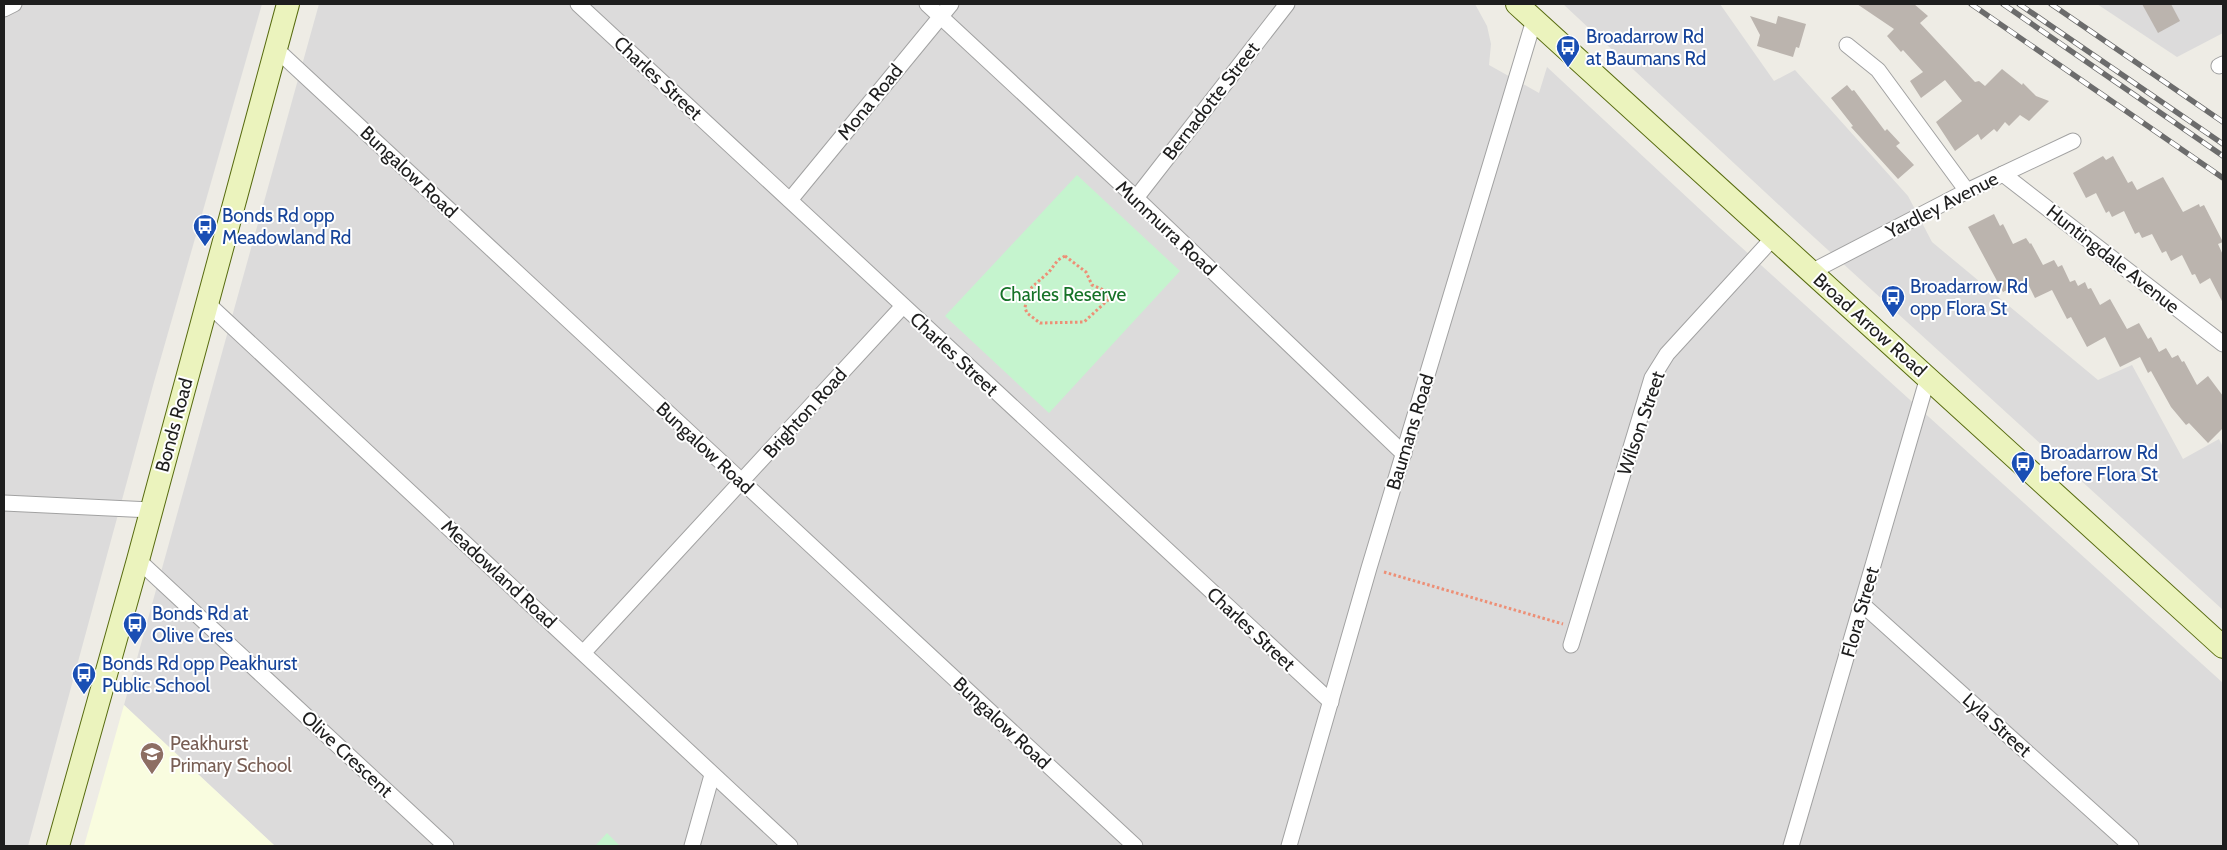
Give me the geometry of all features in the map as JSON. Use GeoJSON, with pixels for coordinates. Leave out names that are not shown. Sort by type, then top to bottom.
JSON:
{"type":"FeatureCollection","features":[{"type":"Feature","properties":{"kind":"street","name":"Bonds Road"},"geometry":{"type":"LineString","coordinates":[[58,846],[138,560],[288,4]]}},
{"type":"Feature","properties":{"kind":"street","name":"Charles Street"},"geometry":{"type":"LineString","coordinates":[[578,4],[1331,702]]}},
{"type":"Feature","properties":{"kind":"street","name":"Munmurra Road"},"geometry":{"type":"LineString","coordinates":[[927,4],[1136,198],[1404,454]]}},
{"type":"Feature","properties":{"kind":"street","name":"Mona Road"},"geometry":{"type":"LineString","coordinates":[[790,200],[951,4]]}},
{"type":"Feature","properties":{"kind":"street","name":"Bernadotte Street"},"geometry":{"type":"LineString","coordinates":[[1136,198],[1287,4]]}},
{"type":"Feature","properties":{"kind":"street","name":"Broad Arrow Road"},"geometry":{"type":"LineString","coordinates":[[1517,4],[2223,647]]}},
{"type":"Feature","properties":{"kind":"street","name":"Baumans Road"},"geometry":{"type":"LineString","coordinates":[[1288,846],[1369,568],[1534,20]]}},
{"type":"Feature","properties":{"kind":"street"},"geometry":{"type":"LineString","coordinates":[[1847,45],[1878,70],[1967,191]]}},
{"type":"Feature","properties":{"kind":"street","name":"Bungalow Road"},"geometry":{"type":"LineString","coordinates":[[276,49],[1135,846]]}},
{"type":"Feature","properties":{"kind":"street","name":"Yardley Avenue"},"geometry":{"type":"LineString","coordinates":[[1811,272],[1967,191],[2073,141]]}},
{"type":"Feature","properties":{"kind":"street","name":"Huntingdale Avenue"},"geometry":{"type":"LineString","coordinates":[[2003,174],[2223,344]]}},
{"type":"Feature","properties":{"kind":"street","name":"Wilson Street"},"geometry":{"type":"LineString","coordinates":[[1571,645],[1652,378],[1667,354],[1774,237]]}},
{"type":"Feature","properties":{"kind":"street","name":"Meadowland Road"},"geometry":{"type":"LineString","coordinates":[[207,303],[584,652],[712,775],[790,846]]}},
{"type":"Feature","properties":{"kind":"street","name":"Brighton Road"},"geometry":{"type":"LineString","coordinates":[[584,652],[903,306]]}},
{"type":"Feature","properties":{"kind":"street","name":"Flora Street"},"geometry":{"type":"LineString","coordinates":[[1791,846],[1928,378]]}},
{"type":"Feature","properties":{"kind":"street"},"geometry":{"type":"LineString","coordinates":[[4,502],[151,510]]}},
{"type":"Feature","properties":{"kind":"street","name":"Olive Crescent"},"geometry":{"type":"LineString","coordinates":[[138,560],[446,846]]}},
{"type":"Feature","properties":{"kind":"street","name":"Lyla Street"},"geometry":{"type":"LineString","coordinates":[[1862,604],[2131,846]]}},
{"type":"Feature","properties":{"kind":"street"},"geometry":{"type":"LineString","coordinates":[[692,846],[712,775]]}},
{"type":"Feature","properties":{"kind":"path"},"geometry":{"type":"LineString","coordinates":[[1065,256],[1086,272],[1092,285],[1102,289],[1109,295],[1109,299],[1084,322],[1040,323],[1027,313],[1025,302],[1032,287],[1049,272],[1058,260],[1065,256]]}},
{"type":"Feature","properties":{"kind":"path"},"geometry":{"type":"LineString","coordinates":[[1369,568],[1576,628]]}},
{"type":"Feature","properties":{"kind":"shaded area"},"geometry":{"type":"Polygon","coordinates":[[[4,4],[262,4],[154,382],[28,846],[4,846],[4,4]]]}},
{"type":"Feature","properties":{"kind":"shaded area"},"geometry":{"type":"Polygon","coordinates":[[[319,4],[1475,4],[1487,26],[1491,44],[1489,65],[1539,93],[1547,67],[1720,228],[2223,683],[2223,846],[275,846],[124,705],[319,4]]]}},
{"type":"Feature","properties":{"kind":"shaded area"},"geometry":{"type":"Polygon","coordinates":[[[1563,4],[1720,4],[1774,81],[1795,70],[1908,196],[1932,242],[2098,380],[2132,365],[2183,459],[2219,439],[2223,447],[2223,610],[1794,219],[1563,4]]]}},
{"type":"Feature","properties":{"kind":"shaded area"},"geometry":{"type":"Polygon","coordinates":[[[2097,4],[2223,4],[2223,33],[2177,57],[2097,4]]]}},
{"type":"Feature","properties":{"kind":"shaded area","name":"Peakhurst Primary School"},"geometry":{"type":"Polygon","coordinates":[[[124,705],[275,846],[84,846],[124,705]]]}},
{"type":"Feature","properties":{"kind":"green space","name":"Charles Reserve"},"geometry":{"type":"Polygon","coordinates":[[[1077,175],[1180,271],[1049,413],[945,316],[1077,175]]]}},
{"type":"Feature","properties":{"kind":"green space"},"geometry":{"type":"Polygon","coordinates":[[[607,833],[620,846],[595,846],[607,833]]]}},
{"type":"Feature","properties":{"kind":"building"},"geometry":{"type":"Polygon","coordinates":[[[1857,4],[1914,4],[1928,16],[1920,23],[1975,82],[1979,81],[1985,86],[2002,69],[2022,85],[2023,83],[2036,96],[2049,101],[2029,121],[2020,115],[2009,126],[2005,122],[1997,132],[1994,129],[1981,140],[1978,134],[1955,151],[1936,122],[1962,101],[1945,80],[1921,98],[1910,81],[1923,72],[1887,36],[1894,29],[1857,4]]]}},
{"type":"Feature","properties":{"kind":"building"},"geometry":{"type":"Polygon","coordinates":[[[2142,4],[2171,4],[2180,21],[2158,33],[2142,4]]]}},
{"type":"Feature","properties":{"kind":"building"},"geometry":{"type":"Polygon","coordinates":[[[1750,16],[1776,24],[1778,16],[1806,24],[1799,48],[1796,47],[1793,57],[1757,46],[1760,35],[1750,16]]]}},
{"type":"Feature","properties":{"kind":"building"},"geometry":{"type":"Polygon","coordinates":[[[1847,85],[1852,91],[1854,90],[1885,131],[1887,129],[1900,143],[1896,146],[1914,165],[1898,179],[1851,127],[1853,126],[1831,98],[1847,85]]]}},
{"type":"Feature","properties":{"kind":"building"},"geometry":{"type":"Polygon","coordinates":[[[2103,156],[2106,160],[2113,156],[2128,183],[2132,181],[2137,190],[2163,177],[2183,212],[2199,204],[2200,207],[2204,205],[2223,242],[2218,244],[2223,255],[2223,303],[2210,278],[2200,284],[2195,274],[2192,275],[2182,255],[2171,261],[2166,251],[2162,253],[2152,234],[2142,238],[2139,232],[2135,234],[2124,211],[2112,217],[2109,211],[2106,213],[2096,193],[2086,198],[2073,173],[2103,156]]]}},
{"type":"Feature","properties":{"kind":"building"},"geometry":{"type":"Polygon","coordinates":[[[1994,214],[2000,226],[2003,224],[2013,244],[2026,238],[2031,243],[2043,265],[2054,260],[2058,267],[2062,265],[2070,282],[2075,280],[2078,286],[2085,282],[2088,289],[2091,288],[2100,305],[2110,299],[2127,329],[2139,323],[2148,339],[2151,337],[2159,352],[2166,348],[2172,358],[2178,355],[2182,362],[2184,361],[2197,385],[2208,376],[2223,396],[2223,428],[2208,443],[2189,423],[2186,425],[2171,407],[2151,371],[2148,373],[2140,357],[2120,367],[2105,337],[2087,347],[2071,317],[2067,319],[2052,290],[2035,298],[2026,280],[2003,292],[1968,227],[1994,214]]]}},
{"type":"Feature","properties":{"kind":"railway"},"geometry":{"type":"LineString","coordinates":[[1971,4],[2223,178]]}},
{"type":"Feature","properties":{"kind":"railway"},"geometry":{"type":"LineString","coordinates":[[2003,4],[2223,156]]}},
{"type":"Feature","properties":{"kind":"railway"},"geometry":{"type":"LineString","coordinates":[[2019,4],[2223,144]]}},
{"type":"Feature","properties":{"kind":"railway"},"geometry":{"type":"LineString","coordinates":[[2051,4],[2223,122]]}},
{"type":"Feature","properties":{"kind":"place","name":"Broadarrow Rd at Baumans Rd"},"geometry":{"type":"Point","coordinates":[1568,68]}},
{"type":"Feature","properties":{"kind":"place","name":"Bonds Rd opp Meadowland Rd"},"geometry":{"type":"Point","coordinates":[205,247]}},
{"type":"Feature","properties":{"kind":"place","name":"Broadarrow Rd opp Flora St"},"geometry":{"type":"Point","coordinates":[1893,318]}},
{"type":"Feature","properties":{"kind":"place","name":"Broadarrow Rd before Flora St"},"geometry":{"type":"Point","coordinates":[2023,484]}},
{"type":"Feature","properties":{"kind":"place","name":"Bonds Rd at Olive Cres"},"geometry":{"type":"Point","coordinates":[135,645]}},
{"type":"Feature","properties":{"kind":"place","name":"Bonds Rd opp Peakhurst Public School"},"geometry":{"type":"Point","coordinates":[84,695]}},
{"type":"Feature","properties":{"kind":"place","name":"Peakhurst Primary School"},"geometry":{"type":"Point","coordinates":[152,775]}}]}
